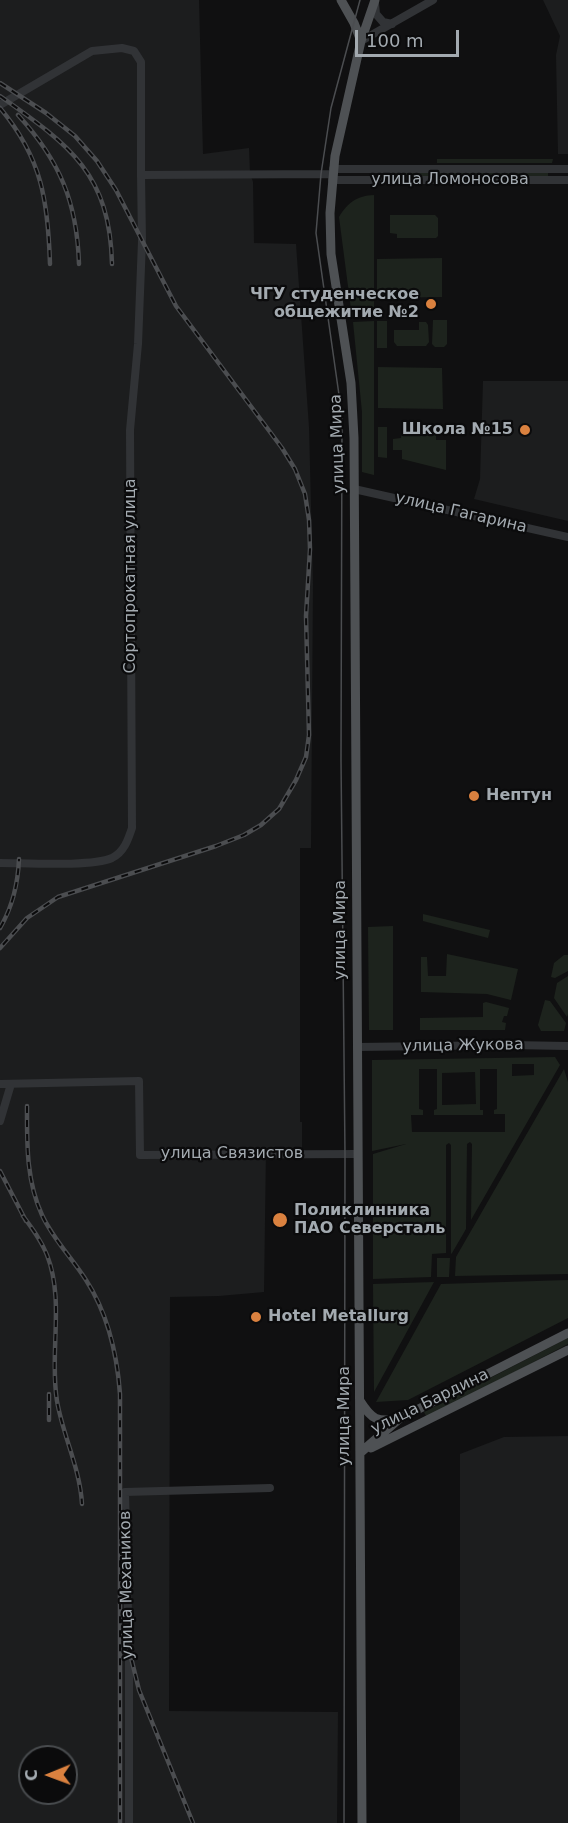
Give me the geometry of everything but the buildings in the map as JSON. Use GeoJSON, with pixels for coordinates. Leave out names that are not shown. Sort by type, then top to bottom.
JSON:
{"type":"FeatureCollection","features":[{"type":"Feature","properties":{"kind":"main road"},"geometry":{"type":"LineString","coordinates":[[341,0],[360,41]]}},
{"type":"Feature","properties":{"kind":"main road"},"geometry":{"type":"LineString","coordinates":[[350,16],[352,0]]}},
{"type":"Feature","properties":{"kind":"main road","name":"улица Мира"},"geometry":{"type":"LineString","coordinates":[[362,1823],[353,402],[330,250],[329,222],[332,174],[360,41],[375,0]]}},
{"type":"Feature","properties":{"kind":"main road","name":"улица Бардина"},"geometry":{"type":"LineString","coordinates":[[360,1453],[399,1419],[568,1333]]}},
{"type":"Feature","properties":{"kind":"main road","name":"улица Бардина"},"geometry":{"type":"LineString","coordinates":[[360,1453],[568,1350]]}},
{"type":"Feature","properties":{"kind":"main road"},"geometry":{"type":"LineString","coordinates":[[483,1376],[490,1389]]}},
{"type":"Feature","properties":{"kind":"main road"},"geometry":{"type":"LineString","coordinates":[[360,1400],[367,1413],[374,1419],[385,1421],[399,1419]]}},
{"type":"Feature","properties":{"kind":"street"},"geometry":{"type":"LineString","coordinates":[[375,0],[376,14],[383,22],[392,24]]}},
{"type":"Feature","properties":{"kind":"street"},"geometry":{"type":"LineString","coordinates":[[360,41],[433,0]]}},
{"type":"Feature","properties":{"kind":"street","name":"Сортопрокатная улица"},"geometry":{"type":"LineString","coordinates":[[0,105],[92,51],[122,48],[134,51],[141,62],[142,241],[138,344],[130,430],[132,828],[126,845],[113,857],[97,862],[0,863]]}},
{"type":"Feature","properties":{"kind":"street"},"geometry":{"type":"LineString","coordinates":[[551,169],[551,180]]}},
{"type":"Feature","properties":{"kind":"street","name":"улица Ломоносова"},"geometry":{"type":"LineString","coordinates":[[332,174],[568,169]]}},
{"type":"Feature","properties":{"kind":"street"},"geometry":{"type":"LineString","coordinates":[[141,175],[332,174]]}},
{"type":"Feature","properties":{"kind":"street","name":"улица Ломоносова"},"geometry":{"type":"LineString","coordinates":[[332,174],[568,180]]}},
{"type":"Feature","properties":{"kind":"street","name":"улица Гагарина"},"geometry":{"type":"LineString","coordinates":[[354,489],[568,537]]}},
{"type":"Feature","properties":{"kind":"street","name":"улица Жукова"},"geometry":{"type":"LineString","coordinates":[[357,1047],[568,1046]]}},
{"type":"Feature","properties":{"kind":"street","name":"улица Связистов"},"geometry":{"type":"LineString","coordinates":[[0,1084],[139,1081],[140,1155],[358,1154]]}},
{"type":"Feature","properties":{"kind":"street"},"geometry":{"type":"LineString","coordinates":[[0,1121],[11,1084]]}},
{"type":"Feature","properties":{"kind":"street","name":"улица Механиков"},"geometry":{"type":"LineString","coordinates":[[129,1823],[129,1650],[125,1492],[270,1488]]}},
{"type":"Feature","properties":{"kind":"shaded area"},"geometry":{"type":"Polygon","coordinates":[[[0,0],[199,0],[203,154],[249,148],[250,173],[253,182],[254,243],[296,244],[309,427],[313,584],[311,848],[300,848],[300,1122],[302,1122],[302,1148],[266,1149],[264,1292],[170,1297],[169,1711],[338,1712],[337,1823],[0,1823],[0,0]]]}},
{"type":"Feature","properties":{"kind":"shaded area"},"geometry":{"type":"Polygon","coordinates":[[[543,0],[568,0],[568,154],[558,154],[556,55],[560,36],[543,0]]]}},
{"type":"Feature","properties":{"kind":"shaded area"},"geometry":{"type":"Polygon","coordinates":[[[437,159],[553,159],[552,163],[437,163],[437,159]]]}},
{"type":"Feature","properties":{"kind":"shaded area"},"geometry":{"type":"Polygon","coordinates":[[[377,172],[548,172],[548,177],[377,178],[377,172]]]}},
{"type":"Feature","properties":{"kind":"shaded area"},"geometry":{"type":"Polygon","coordinates":[[[374,195],[374,316],[352,317],[339,217],[354,201],[374,195]]]}},
{"type":"Feature","properties":{"kind":"shaded area"},"geometry":{"type":"Polygon","coordinates":[[[390,215],[435,215],[438,218],[438,236],[436,238],[397,238],[397,234],[390,233],[390,215]]]}},
{"type":"Feature","properties":{"kind":"shaded area"},"geometry":{"type":"Polygon","coordinates":[[[442,258],[442,297],[377,298],[377,259],[442,258]]]}},
{"type":"Feature","properties":{"kind":"shaded area"},"geometry":{"type":"Polygon","coordinates":[[[433,320],[447,320],[447,344],[444,347],[435,347],[432,344],[433,320]]]}},
{"type":"Feature","properties":{"kind":"shaded area"},"geometry":{"type":"Polygon","coordinates":[[[374,321],[374,475],[362,472],[362,412],[353,322],[374,321]]]}},
{"type":"Feature","properties":{"kind":"shaded area"},"geometry":{"type":"Polygon","coordinates":[[[377,321],[387,321],[387,348],[377,348],[377,321]]]}},
{"type":"Feature","properties":{"kind":"shaded area"},"geometry":{"type":"Polygon","coordinates":[[[419,322],[426,322],[428,325],[429,342],[426,346],[397,346],[394,342],[394,330],[419,330],[419,322]]]}},
{"type":"Feature","properties":{"kind":"shaded area"},"geometry":{"type":"Polygon","coordinates":[[[378,367],[442,368],[443,409],[378,408],[378,367]]]}},
{"type":"Feature","properties":{"kind":"shaded area","name":"Школа №15"},"geometry":{"type":"Polygon","coordinates":[[[483,381],[568,381],[568,521],[474,499],[480,479],[483,381]]]}},
{"type":"Feature","properties":{"kind":"shaded area"},"geometry":{"type":"Polygon","coordinates":[[[378,427],[387,427],[387,458],[378,457],[378,427]]]}},
{"type":"Feature","properties":{"kind":"shaded area"},"geometry":{"type":"Polygon","coordinates":[[[402,429],[436,430],[436,440],[446,440],[446,470],[402,459],[402,450],[393,450],[393,439],[401,438],[402,429]]]}},
{"type":"Feature","properties":{"kind":"shaded area"},"geometry":{"type":"Polygon","coordinates":[[[423,914],[490,930],[488,938],[423,921],[423,914]]]}},
{"type":"Feature","properties":{"kind":"shaded area"},"geometry":{"type":"Polygon","coordinates":[[[393,926],[393,1030],[369,1030],[368,927],[393,926]]]}},
{"type":"Feature","properties":{"kind":"shaded area"},"geometry":{"type":"Polygon","coordinates":[[[447,954],[518,969],[511,1000],[487,994],[421,992],[421,957],[427,957],[428,976],[446,976],[447,954]]]}},
{"type":"Feature","properties":{"kind":"shaded area"},"geometry":{"type":"Polygon","coordinates":[[[564,955],[568,955],[568,971],[555,978],[551,977],[554,963],[564,955]]]}},
{"type":"Feature","properties":{"kind":"shaded area"},"geometry":{"type":"Polygon","coordinates":[[[568,976],[567,1017],[554,998],[557,983],[568,976]]]}},
{"type":"Feature","properties":{"kind":"shaded area"},"geometry":{"type":"Polygon","coordinates":[[[545,1000],[550,1001],[566,1023],[564,1031],[541,1031],[538,1025],[545,1000]]]}},
{"type":"Feature","properties":{"kind":"shaded area"},"geometry":{"type":"Polygon","coordinates":[[[483,1003],[509,1008],[502,1022],[506,1023],[505,1030],[420,1030],[420,1018],[483,1017],[483,1003]]]}},
{"type":"Feature","properties":{"kind":"shaded area"},"geometry":{"type":"Polygon","coordinates":[[[555,1057],[560,1065],[471,1220],[472,1144],[470,1142],[467,1144],[466,1229],[451,1254],[451,1145],[449,1143],[446,1145],[446,1253],[432,1254],[431,1277],[373,1279],[373,1154],[406,1144],[372,1151],[372,1060],[555,1057]],[[512,1064],[512,1076],[534,1075],[534,1064],[512,1064]],[[419,1069],[419,1109],[423,1110],[423,1115],[411,1115],[412,1132],[505,1132],[505,1114],[494,1114],[494,1110],[497,1109],[497,1069],[480,1069],[480,1110],[483,1110],[483,1115],[434,1115],[434,1110],[437,1109],[437,1069],[419,1069]],[[475,1072],[442,1073],[442,1105],[476,1104],[475,1072]]]}},
{"type":"Feature","properties":{"kind":"shaded area"},"geometry":{"type":"Polygon","coordinates":[[[564,1069],[568,1082],[568,1274],[455,1276],[456,1257],[564,1069]]]}},
{"type":"Feature","properties":{"kind":"shaded area"},"geometry":{"type":"Polygon","coordinates":[[[437,1258],[450,1258],[449,1277],[437,1277],[437,1258]]]}},
{"type":"Feature","properties":{"kind":"shaded area"},"geometry":{"type":"Polygon","coordinates":[[[568,1280],[568,1318],[408,1400],[376,1402],[441,1284],[568,1280]]]}},
{"type":"Feature","properties":{"kind":"shaded area"},"geometry":{"type":"Polygon","coordinates":[[[434,1282],[374,1392],[373,1284],[434,1282]]]}},
{"type":"Feature","properties":{"kind":"shaded area"},"geometry":{"type":"Polygon","coordinates":[[[568,1338],[568,1344],[427,1418],[424,1412],[568,1338]]]}},
{"type":"Feature","properties":{"kind":"shaded area"},"geometry":{"type":"Polygon","coordinates":[[[568,1436],[568,1823],[460,1823],[460,1454],[504,1437],[568,1436]]]}},
{"type":"Feature","properties":{"kind":"tram line"},"geometry":{"type":"LineString","coordinates":[[344,1823],[345,1154],[341,760],[342,416],[316,233],[321,174],[331,108],[360,0]]}},
{"type":"Feature","properties":{"kind":"railway"},"geometry":{"type":"LineString","coordinates":[[0,83],[46,113],[75,136],[97,161],[116,190],[176,306],[282,448],[295,469],[305,494],[310,549],[306,616],[309,735],[306,757],[279,809],[261,825],[244,835],[58,897],[27,918],[0,948]]}},
{"type":"Feature","properties":{"kind":"railway"},"geometry":{"type":"LineString","coordinates":[[0,96],[46,130],[81,164],[94,184],[103,206],[112,264]]}},
{"type":"Feature","properties":{"kind":"railway"},"geometry":{"type":"LineString","coordinates":[[0,108],[25,145],[40,181],[47,220],[50,264]]}},
{"type":"Feature","properties":{"kind":"railway"},"geometry":{"type":"LineString","coordinates":[[18,115],[45,149],[64,184],[75,221],[79,264]]}},
{"type":"Feature","properties":{"kind":"railway"},"geometry":{"type":"LineString","coordinates":[[0,928],[14,894],[19,859]]}},
{"type":"Feature","properties":{"kind":"railway"},"geometry":{"type":"LineString","coordinates":[[27,1106],[28,1161],[37,1202],[52,1232],[94,1293],[106,1320],[119,1379],[120,1823]]}},
{"type":"Feature","properties":{"kind":"railway"},"geometry":{"type":"LineString","coordinates":[[0,1171],[26,1221]]}},
{"type":"Feature","properties":{"kind":"railway"},"geometry":{"type":"LineString","coordinates":[[23,1216],[42,1244],[52,1273],[56,1309],[55,1383],[57,1401],[78,1478],[82,1504]]}},
{"type":"Feature","properties":{"kind":"railway"},"geometry":{"type":"LineString","coordinates":[[49,1394],[49,1420]]}},
{"type":"Feature","properties":{"kind":"railway"},"geometry":{"type":"LineString","coordinates":[[125,1633],[139,1690],[193,1823]]}},
{"type":"Feature","properties":{"kind":"place","name":"ЧГУ студенческое общежитие №2"},"geometry":{"type":"Point","coordinates":[431,304]}},
{"type":"Feature","properties":{"kind":"place","name":"Школа №15"},"geometry":{"type":"Point","coordinates":[525,430]}},
{"type":"Feature","properties":{"kind":"place","name":"Нептун"},"geometry":{"type":"Point","coordinates":[474,796]}},
{"type":"Feature","properties":{"kind":"place","name":"Поликлинника ПАО Северсталь"},"geometry":{"type":"Point","coordinates":[280,1220]}},
{"type":"Feature","properties":{"kind":"place","name":"Hotel Metallurg"},"geometry":{"type":"Point","coordinates":[256,1317]}}]}
